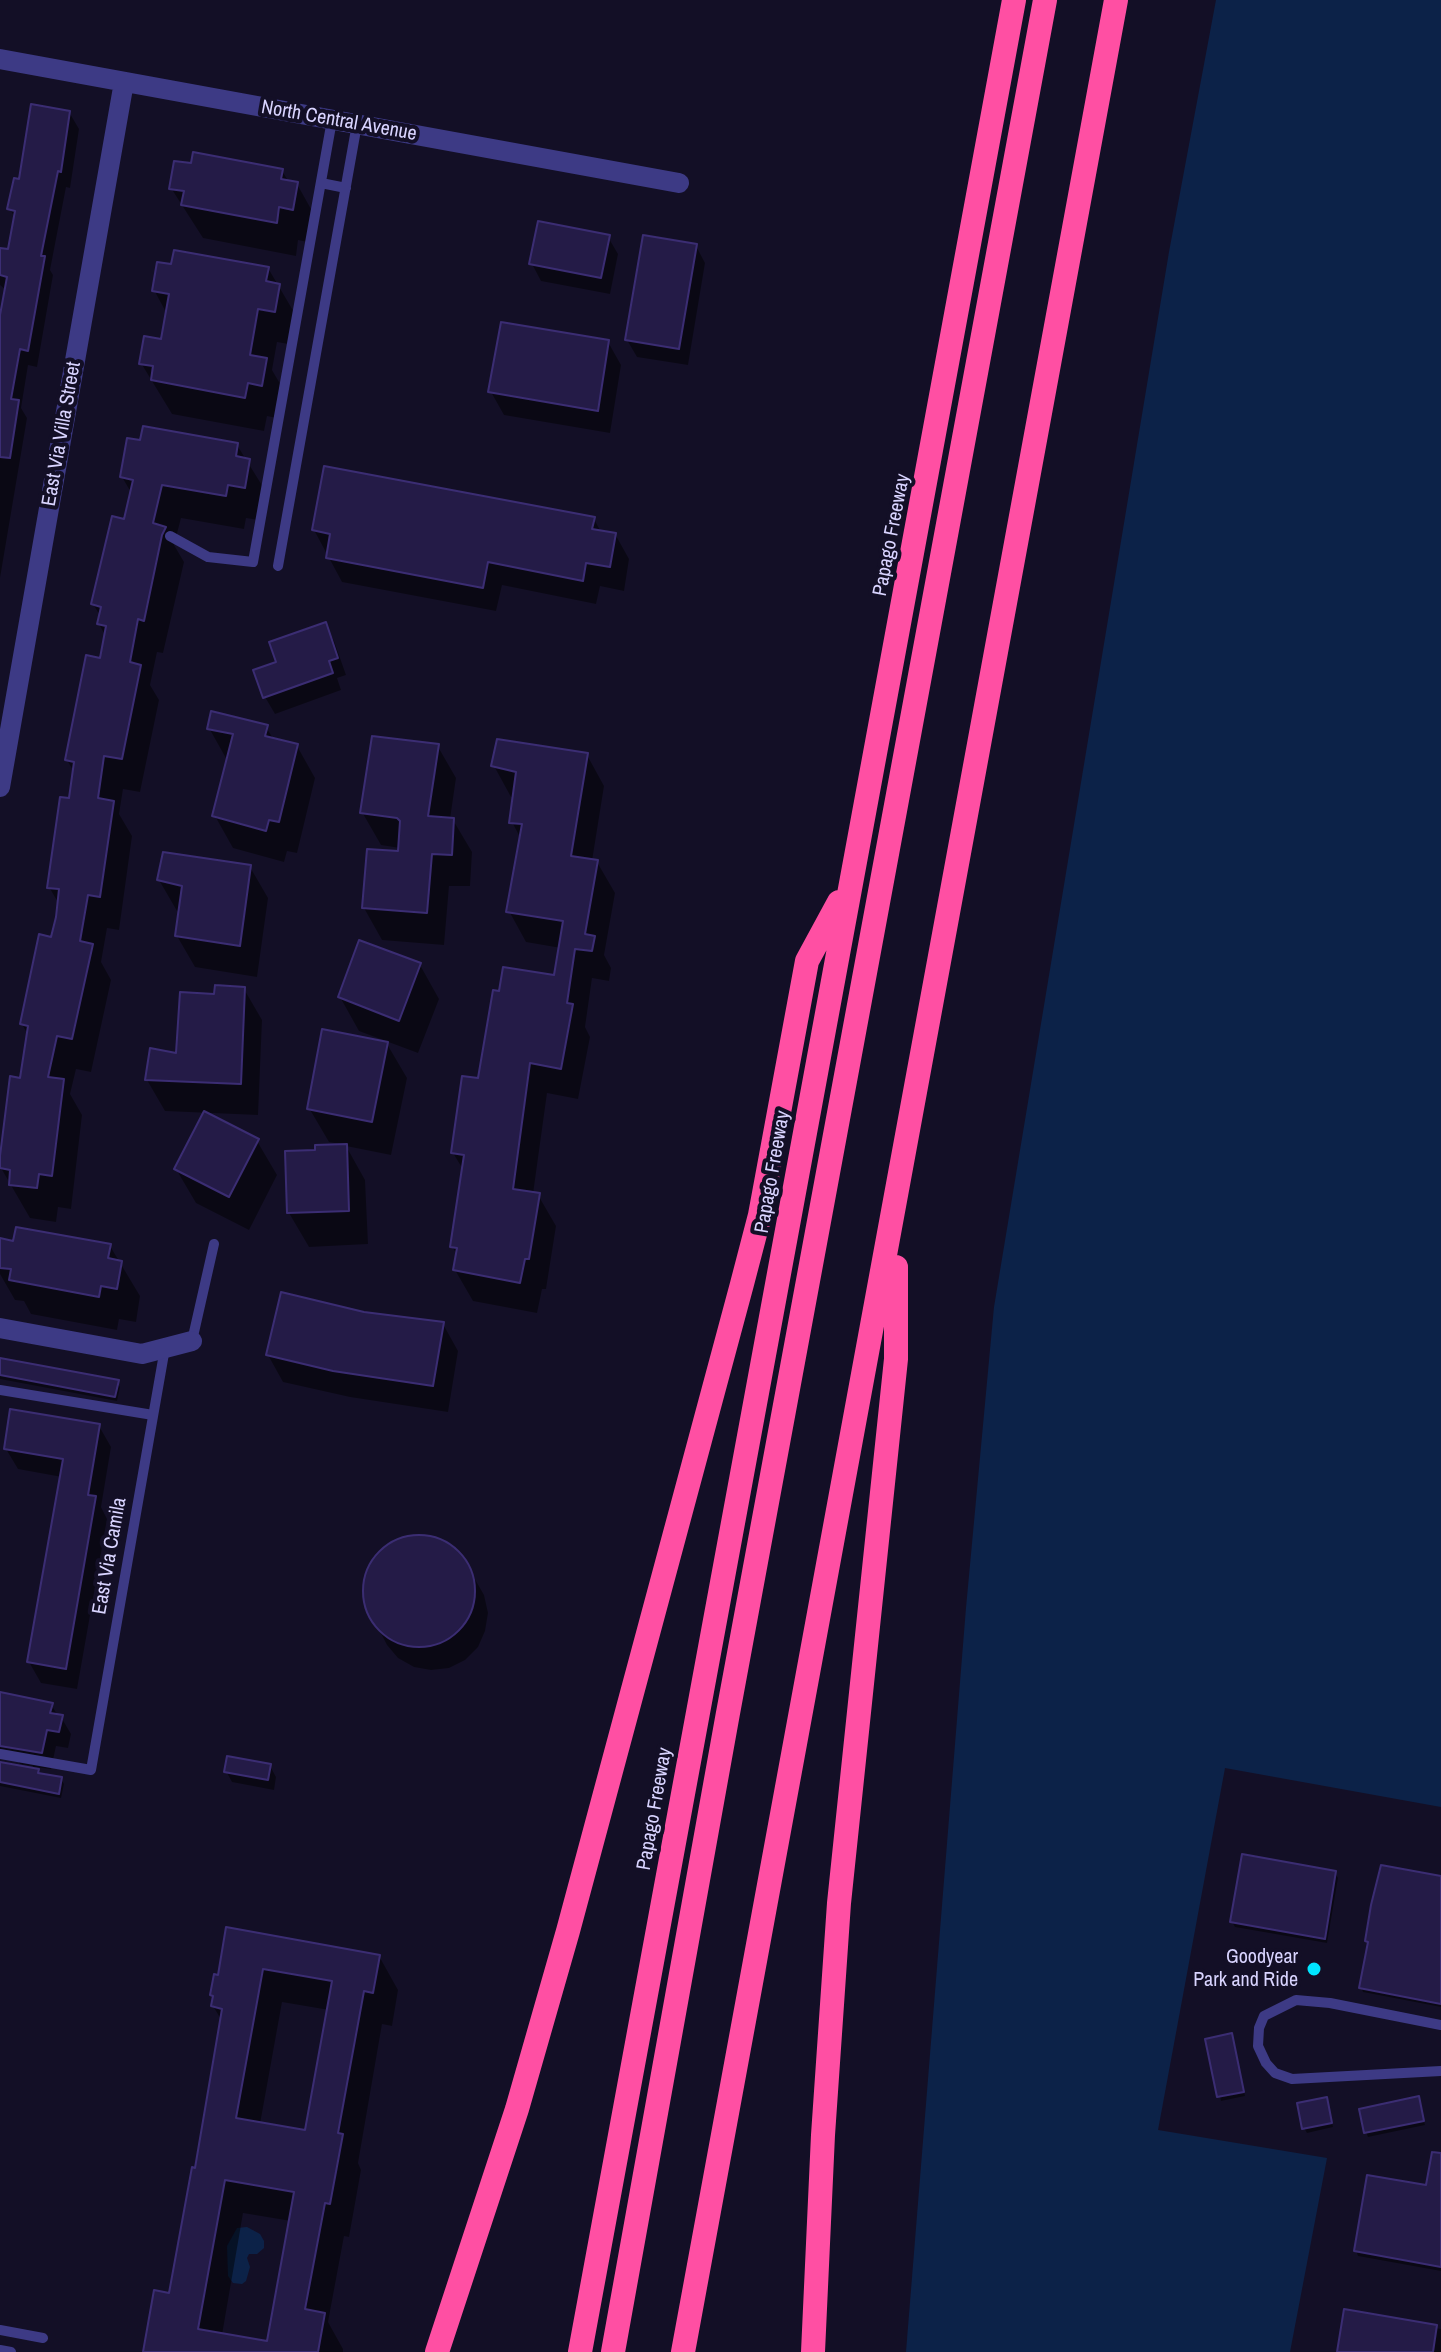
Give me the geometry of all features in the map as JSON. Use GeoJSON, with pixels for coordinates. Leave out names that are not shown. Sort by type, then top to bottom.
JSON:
{"type":"FeatureCollection","features":[{"type":"Feature","properties":{"kind":"highway","name":"Papago Freeway"},"geometry":{"type":"LineString","coordinates":[[580,2352],[1014,0]]}},
{"type":"Feature","properties":{"kind":"highway"},"geometry":{"type":"LineString","coordinates":[[613,2352],[1045,0]]}},
{"type":"Feature","properties":{"kind":"highway"},"geometry":{"type":"LineString","coordinates":[[683,2352],[1116,0]]}},
{"type":"Feature","properties":{"kind":"highway"},"geometry":{"type":"LineString","coordinates":[[437,2352],[517,2109],[568,1931],[742,1284],[760,1215],[807,961],[850,882]]}},
{"type":"Feature","properties":{"kind":"highway"},"geometry":{"type":"LineString","coordinates":[[813,2352],[823,2135],[839,1903],[896,1359],[896,1204]]}},
{"type":"Feature","properties":{"kind":"street","name":"North Central Avenue"},"geometry":{"type":"LineString","coordinates":[[0,59],[679,183]]}},
{"type":"Feature","properties":{"kind":"street","name":"East Via Villa Street"},"geometry":{"type":"LineString","coordinates":[[0,787],[124,82]]}},
{"type":"Feature","properties":{"kind":"street"},"geometry":{"type":"LineString","coordinates":[[0,1328],[142,1354],[192,1341]]}},
{"type":"Feature","properties":{"kind":"lane"},"geometry":{"type":"LineString","coordinates":[[170,536],[208,557],[253,562],[332,120]]}},
{"type":"Feature","properties":{"kind":"lane"},"geometry":{"type":"LineString","coordinates":[[278,566],[357,124]]}},
{"type":"Feature","properties":{"kind":"lane"},"geometry":{"type":"LineString","coordinates":[[321,183],[346,188]]}},
{"type":"Feature","properties":{"kind":"lane"},"geometry":{"type":"LineString","coordinates":[[192,1341],[214,1244]]}},
{"type":"Feature","properties":{"kind":"lane","name":"East Via Camila"},"geometry":{"type":"LineString","coordinates":[[0,1754],[91,1770],[165,1348]]}},
{"type":"Feature","properties":{"kind":"lane"},"geometry":{"type":"LineString","coordinates":[[0,1390],[153,1415]]}},
{"type":"Feature","properties":{"kind":"lane"},"geometry":{"type":"LineString","coordinates":[[1441,2025],[1330,2003],[1296,2000],[1264,2016],[1259,2028],[1258,2046],[1275,2073],[1292,2079],[1441,2071]]}},
{"type":"Feature","properties":{"kind":"lane"},"geometry":{"type":"LineString","coordinates":[[0,2330],[43,2338]]}},
{"type":"Feature","properties":{"kind":"lane"},"geometry":{"type":"LineString","coordinates":[[0,2350],[11,2352]]}},
{"type":"Feature","properties":{"kind":"water"},"geometry":{"type":"Polygon","coordinates":[[[1216,0],[1441,0],[1441,1807],[1225,1768],[1158,2130],[1327,2158],[1290,2352],[906,2352],[966,1608],[994,1307],[1169,252],[1216,0]]]}},
{"type":"Feature","properties":{"kind":"water"},"geometry":{"type":"Polygon","coordinates":[[[247,2227],[260,2234],[264,2248],[257,2254],[249,2254],[250,2267],[246,2281],[233,2283],[228,2276],[227,2246],[237,2228],[247,2227]]]}},
{"type":"Feature","properties":{"kind":"building"},"geometry":{"type":"Polygon","coordinates":[[[31,104],[70,111],[61,172],[58,171],[41,256],[45,256],[28,351],[20,349],[11,399],[19,400],[10,458],[0,457],[0,315],[7,277],[0,275],[0,248],[8,249],[15,211],[7,209],[14,178],[19,179],[31,104]]]}},
{"type":"Feature","properties":{"kind":"building"},"geometry":{"type":"Polygon","coordinates":[[[193,152],[283,169],[281,179],[298,182],[293,210],[279,207],[277,223],[181,205],[184,191],[169,189],[174,161],[191,163],[193,152]]]}},
{"type":"Feature","properties":{"kind":"building"},"geometry":{"type":"Polygon","coordinates":[[[538,221],[610,235],[601,278],[529,264],[538,221]]]}},
{"type":"Feature","properties":{"kind":"building"},"geometry":{"type":"Polygon","coordinates":[[[643,235],[697,244],[679,349],[625,340],[643,235]]]}},
{"type":"Feature","properties":{"kind":"building"},"geometry":{"type":"Polygon","coordinates":[[[174,250],[269,267],[266,281],[280,284],[275,312],[258,309],[250,355],[267,358],[262,386],[248,383],[245,398],[151,380],[153,366],[139,364],[144,336],[161,339],[169,294],[152,291],[157,262],[171,264],[174,250]]]}},
{"type":"Feature","properties":{"kind":"building"},"geometry":{"type":"Polygon","coordinates":[[[501,322],[609,340],[598,411],[488,392],[501,322]]]}},
{"type":"Feature","properties":{"kind":"building"},"geometry":{"type":"Polygon","coordinates":[[[143,426],[238,443],[236,456],[250,459],[245,488],[228,485],[226,496],[162,485],[153,523],[166,527],[144,621],[138,619],[130,662],[141,665],[122,759],[104,756],[98,798],[114,801],[100,897],[88,895],[80,941],[93,944],[72,1039],[57,1036],[48,1077],[64,1079],[52,1176],[39,1174],[37,1188],[9,1185],[10,1170],[0,1168],[0,1156],[10,1076],[20,1078],[28,1026],[20,1024],[39,934],[51,937],[56,917],[59,889],[47,888],[60,797],[69,798],[74,762],[65,760],[86,655],[100,658],[106,626],[97,624],[101,607],[91,604],[112,516],[124,519],[133,480],[120,477],[127,438],[140,440],[143,426]]]}},
{"type":"Feature","properties":{"kind":"building"},"geometry":{"type":"Polygon","coordinates":[[[324,466],[595,517],[592,529],[616,533],[610,567],[586,563],[583,581],[488,562],[483,588],[326,558],[330,534],[312,530],[324,466]]]}},
{"type":"Feature","properties":{"kind":"building"},"geometry":{"type":"Polygon","coordinates":[[[326,622],[338,658],[329,661],[333,673],[263,698],[253,670],[276,662],[269,642],[326,622]]]}},
{"type":"Feature","properties":{"kind":"building"},"geometry":{"type":"Polygon","coordinates":[[[211,711],[268,725],[265,736],[298,744],[279,822],[269,820],[266,831],[212,816],[233,734],[207,729],[211,711]]]}},
{"type":"Feature","properties":{"kind":"building"},"geometry":{"type":"Polygon","coordinates":[[[372,736],[439,744],[428,816],[454,818],[452,855],[432,854],[427,913],[362,908],[367,849],[398,851],[400,821],[360,813],[372,736]]]}},
{"type":"Feature","properties":{"kind":"building"},"geometry":{"type":"Polygon","coordinates":[[[497,739],[588,753],[571,856],[598,860],[585,934],[595,936],[592,951],[575,949],[567,1003],[573,1004],[561,1069],[530,1063],[513,1189],[540,1193],[529,1259],[525,1259],[520,1283],[453,1270],[457,1248],[450,1247],[464,1155],[451,1153],[462,1076],[478,1078],[493,990],[499,991],[503,967],[554,975],[563,921],[506,912],[522,824],[509,823],[516,772],[491,766],[497,739]]]}},
{"type":"Feature","properties":{"kind":"building"},"geometry":{"type":"Polygon","coordinates":[[[163,852],[251,865],[240,946],[175,936],[182,886],[157,880],[163,852]]]}},
{"type":"Feature","properties":{"kind":"building"},"geometry":{"type":"Polygon","coordinates":[[[359,940],[421,963],[399,1021],[338,997],[359,940]]]}},
{"type":"Feature","properties":{"kind":"building"},"geometry":{"type":"Polygon","coordinates":[[[215,985],[245,987],[241,1084],[145,1080],[150,1048],[176,1053],[180,992],[214,994],[215,985]]]}},
{"type":"Feature","properties":{"kind":"building"},"geometry":{"type":"Polygon","coordinates":[[[322,1029],[388,1042],[372,1122],[307,1109],[322,1029]]]}},
{"type":"Feature","properties":{"kind":"building"},"geometry":{"type":"Polygon","coordinates":[[[204,1111],[259,1139],[229,1197],[174,1169],[204,1111]]]}},
{"type":"Feature","properties":{"kind":"building"},"geometry":{"type":"Polygon","coordinates":[[[347,1144],[349,1211],[287,1213],[285,1151],[315,1150],[315,1145],[347,1144]]]}},
{"type":"Feature","properties":{"kind":"building"},"geometry":{"type":"Polygon","coordinates":[[[16,1227],[111,1244],[108,1258],[122,1261],[117,1289],[101,1286],[99,1297],[9,1280],[11,1269],[0,1268],[0,1238],[13,1241],[16,1227]]]}},
{"type":"Feature","properties":{"kind":"building"},"geometry":{"type":"Polygon","coordinates":[[[281,1292],[364,1312],[444,1322],[433,1386],[333,1371],[266,1355],[281,1292]]]}},
{"type":"Feature","properties":{"kind":"building"},"geometry":{"type":"Polygon","coordinates":[[[0,1358],[119,1380],[115,1397],[0,1375],[0,1358]]]}},
{"type":"Feature","properties":{"kind":"building"},"geometry":{"type":"Polygon","coordinates":[[[10,1409],[100,1424],[88,1495],[96,1496],[66,1669],[27,1662],[63,1459],[4,1449],[10,1409]]]}},
{"type":"Feature","properties":{"kind":"building"},"geometry":{"type":"Polygon","coordinates":[[[419,1535],[441,1539],[459,1551],[471,1569],[475,1591],[471,1613],[459,1631],[441,1643],[419,1647],[397,1643],[379,1631],[367,1613],[363,1591],[367,1569],[379,1551],[397,1539],[419,1535]]]}},
{"type":"Feature","properties":{"kind":"building"},"geometry":{"type":"Polygon","coordinates":[[[0,1692],[53,1703],[50,1713],[63,1715],[59,1732],[47,1730],[42,1753],[0,1746],[0,1692]]]}},
{"type":"Feature","properties":{"kind":"building"},"geometry":{"type":"Polygon","coordinates":[[[227,1756],[271,1764],[268,1780],[224,1772],[227,1756]]]}},
{"type":"Feature","properties":{"kind":"building"},"geometry":{"type":"Polygon","coordinates":[[[0,1762],[62,1777],[59,1794],[0,1782],[0,1762]]]}},
{"type":"Feature","properties":{"kind":"building"},"geometry":{"type":"Polygon","coordinates":[[[1242,1854],[1336,1871],[1325,1939],[1230,1922],[1242,1854]]]}},
{"type":"Feature","properties":{"kind":"building"},"geometry":{"type":"Polygon","coordinates":[[[1381,1865],[1441,1876],[1441,2004],[1359,1988],[1371,1905],[1381,1865]]]}},
{"type":"Feature","properties":{"kind":"building"},"geometry":{"type":"Polygon","coordinates":[[[226,1927],[380,1955],[373,1993],[364,1991],[338,2133],[343,2134],[330,2204],[325,2203],[305,2309],[325,2313],[318,2352],[143,2352],[154,2290],[169,2293],[192,2167],[195,2168],[222,2009],[211,2006],[214,1974],[218,1975],[226,1927]],[[263,1969],[236,2118],[305,2130],[332,1981],[263,1969]],[[225,2180],[198,2329],[267,2341],[294,2192],[225,2180]]]}},
{"type":"Feature","properties":{"kind":"building"},"geometry":{"type":"Polygon","coordinates":[[[1232,2033],[1244,2092],[1217,2097],[1205,2039],[1232,2033]]]}},
{"type":"Feature","properties":{"kind":"building"},"geometry":{"type":"Polygon","coordinates":[[[1419,2096],[1424,2121],[1364,2133],[1359,2109],[1419,2096]]]}},
{"type":"Feature","properties":{"kind":"building"},"geometry":{"type":"Polygon","coordinates":[[[1327,2097],[1332,2123],[1302,2129],[1297,2103],[1327,2097]]]}},
{"type":"Feature","properties":{"kind":"building"},"geometry":{"type":"Polygon","coordinates":[[[1432,2152],[1441,2153],[1441,2267],[1354,2251],[1367,2175],[1426,2185],[1432,2152]]]}},
{"type":"Feature","properties":{"kind":"building"},"geometry":{"type":"Polygon","coordinates":[[[1344,2309],[1437,2325],[1433,2352],[1337,2352],[1344,2309]]]}},
{"type":"Feature","properties":{"kind":"place","name":"Goodyear Park and Ride"},"geometry":{"type":"Point","coordinates":[1314,1969]}}]}
